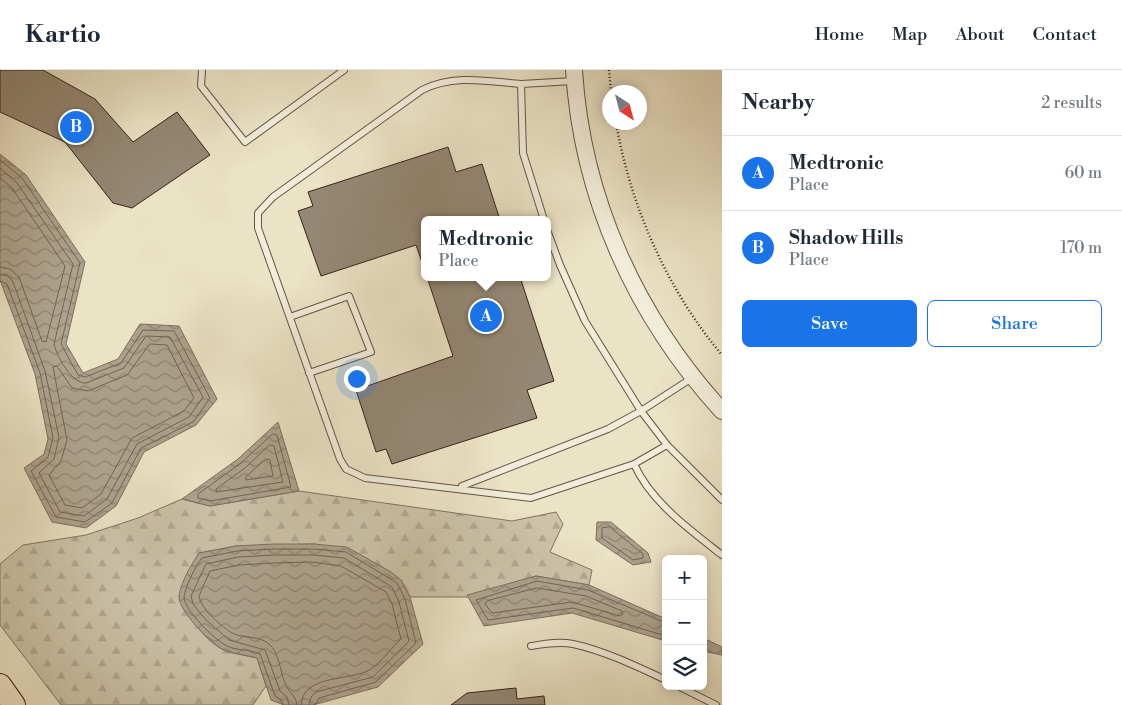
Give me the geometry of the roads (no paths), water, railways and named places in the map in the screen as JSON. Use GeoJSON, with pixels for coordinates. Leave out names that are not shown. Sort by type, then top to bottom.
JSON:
{"type":"FeatureCollection","features":[{"type":"Feature","properties":{"kind":"highway"},"geometry":{"type":"LineString","coordinates":[[0,685],[14,705]]}},
{"type":"Feature","properties":{"kind":"street"},"geometry":{"type":"LineString","coordinates":[[574,75],[590,174],[610,234],[634,288],[664,339],[692,378],[722,411]]}},
{"type":"Feature","properties":{"kind":"lane"},"geometry":{"type":"LineString","coordinates":[[202,70],[201,86],[245,142],[344,70]]}},
{"type":"Feature","properties":{"kind":"lane"},"geometry":{"type":"LineString","coordinates":[[574,75],[521,84],[463,79],[438,82],[422,90],[273,197],[258,213],[258,228],[340,459],[346,469],[365,478],[460,487],[531,498],[634,464],[667,445]]}},
{"type":"Feature","properties":{"kind":"lane"},"geometry":{"type":"LineString","coordinates":[[521,84],[523,153],[543,216]]}},
{"type":"Feature","properties":{"kind":"lane"},"geometry":{"type":"LineString","coordinates":[[551,241],[585,321],[641,411],[667,445],[722,500]]}},
{"type":"Feature","properties":{"kind":"lane"},"geometry":{"type":"LineString","coordinates":[[290,317],[350,296],[371,352],[309,373]]}},
{"type":"Feature","properties":{"kind":"lane"},"geometry":{"type":"LineString","coordinates":[[460,487],[608,429],[641,411],[692,378]]}},
{"type":"Feature","properties":{"kind":"lane"},"geometry":{"type":"LineString","coordinates":[[634,464],[641,480],[660,501],[691,531],[722,555]]}},
{"type":"Feature","properties":{"kind":"lane"},"geometry":{"type":"LineString","coordinates":[[530,646],[552,643],[572,644],[630,663],[662,678]]}},
{"type":"Feature","properties":{"kind":"lane"},"geometry":{"type":"LineString","coordinates":[[684,690],[702,702],[716,705]]}},
{"type":"Feature","properties":{"kind":"water"},"geometry":{"type":"Polygon","coordinates":[[[0,154],[26,175],[85,262],[66,344],[83,373],[118,359],[140,324],[179,326],[217,399],[196,425],[144,452],[116,506],[86,528],[52,522],[24,468],[44,454],[48,439],[35,374],[0,280],[0,154]]]}},
{"type":"Feature","properties":{"kind":"water"},"geometry":{"type":"Polygon","coordinates":[[[278,422],[299,491],[210,506],[182,499],[238,459],[278,422]]]}},
{"type":"Feature","properties":{"kind":"water"},"geometry":{"type":"Polygon","coordinates":[[[597,522],[611,522],[648,553],[651,562],[633,565],[596,540],[597,522]]]}},
{"type":"Feature","properties":{"kind":"water"},"geometry":{"type":"Polygon","coordinates":[[[314,544],[347,547],[391,572],[401,580],[410,597],[423,644],[378,687],[313,705],[284,705],[271,700],[257,658],[220,648],[190,619],[180,602],[179,596],[184,579],[199,553],[236,546],[314,544]]]}},
{"type":"Feature","properties":{"kind":"water"},"geometry":{"type":"Polygon","coordinates":[[[536,576],[589,585],[662,617],[662,640],[572,613],[484,626],[467,595],[536,576]]]}},
{"type":"Feature","properties":{"kind":"water"},"geometry":{"type":"Polygon","coordinates":[[[707,640],[722,647],[722,655],[707,652],[707,640]]]}},
{"type":"Feature","properties":{"kind":"place","name":"Shadow Hills"},"geometry":{"type":"Point","coordinates":[76,127]}},
{"type":"Feature","properties":{"kind":"place","name":"Medtronic"},"geometry":{"type":"Point","coordinates":[486,316]}}]}
